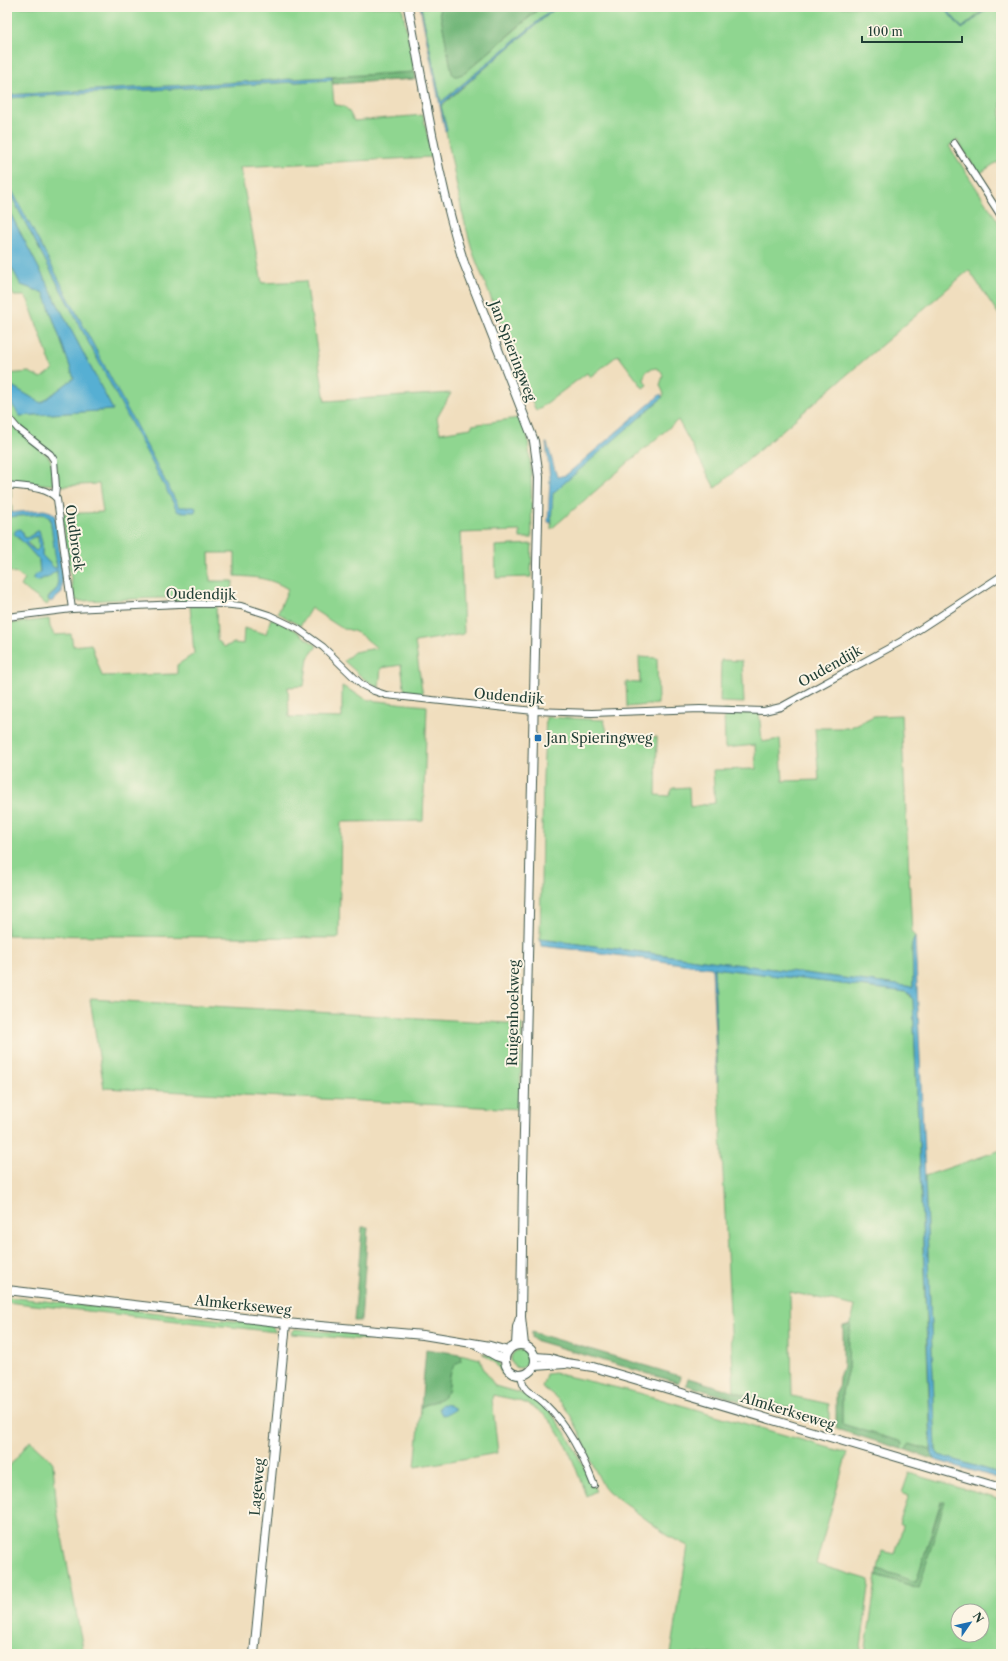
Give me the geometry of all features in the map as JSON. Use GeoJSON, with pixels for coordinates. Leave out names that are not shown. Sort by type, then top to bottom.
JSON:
{"type":"FeatureCollection","features":[{"type":"Feature","properties":{"kind":"street","name":"Jan Spieringweg"},"geometry":{"type":"LineString","coordinates":[[408,7],[434,141],[455,236],[464,263],[534,441],[539,477],[534,711]]}},
{"type":"Feature","properties":{"kind":"street"},"geometry":{"type":"LineString","coordinates":[[954,143],[1001,216]]}},
{"type":"Feature","properties":{"kind":"street"},"geometry":{"type":"LineString","coordinates":[[7,416],[18,429],[50,454],[54,460],[56,488],[55,496]]}},
{"type":"Feature","properties":{"kind":"street","name":"Oudbroek"},"geometry":{"type":"LineString","coordinates":[[7,485],[47,491],[55,496],[58,503],[72,609]]}},
{"type":"Feature","properties":{"kind":"street","name":"Oudendijk"},"geometry":{"type":"LineString","coordinates":[[7,617],[72,609],[179,604],[222,604],[241,606],[269,615],[298,629],[323,647],[362,685],[374,691],[404,698],[534,711],[592,713],[700,709],[764,711],[781,707],[900,642],[1001,576]]}},
{"type":"Feature","properties":{"kind":"street","name":"Ruigenhoekweg"},"geometry":{"type":"LineString","coordinates":[[520,1345],[517,1327],[521,1317],[534,711]]}},
{"type":"Feature","properties":{"kind":"street","name":"Almkerkseweg"},"geometry":{"type":"LineString","coordinates":[[7,1290],[286,1323],[423,1335],[476,1345],[496,1356],[506,1355]]}},
{"type":"Feature","properties":{"kind":"street","name":"Lageweg"},"geometry":{"type":"LineString","coordinates":[[254,1654],[286,1323]]}},
{"type":"Feature","properties":{"kind":"street"},"geometry":{"type":"LineString","coordinates":[[520,1345],[533,1352],[535,1357],[534,1366],[529,1372],[521,1375],[511,1373],[507,1369],[506,1355],[520,1345]]}},
{"type":"Feature","properties":{"kind":"street","name":"Almkerkseweg"},"geometry":{"type":"LineString","coordinates":[[535,1357],[550,1358],[567,1363],[593,1367],[1001,1488]]}},
{"type":"Feature","properties":{"kind":"street","name":"Almkerkseweg"},"geometry":{"type":"LineString","coordinates":[[534,1366],[567,1363]]}},
{"type":"Feature","properties":{"kind":"street"},"geometry":{"type":"LineString","coordinates":[[521,1375],[522,1385],[541,1400],[562,1422],[585,1462],[594,1485]]}},
{"type":"Feature","properties":{"kind":"green space"},"geometry":{"type":"Polygon","coordinates":[[[7,7],[402,7],[415,72],[7,95],[7,7]]]}},
{"type":"Feature","properties":{"kind":"green space"},"geometry":{"type":"Polygon","coordinates":[[[421,7],[439,7],[452,73],[457,76],[465,73],[536,12],[534,7],[555,7],[441,102],[421,7]]]}},
{"type":"Feature","properties":{"kind":"green space"},"geometry":{"type":"Polygon","coordinates":[[[439,7],[534,7],[536,11],[465,73],[454,76],[452,73],[439,7]]]}},
{"type":"Feature","properties":{"kind":"green space"},"geometry":{"type":"Polygon","coordinates":[[[557,7],[943,7],[962,29],[989,7],[1001,7],[1001,167],[997,162],[979,174],[957,140],[949,146],[1001,226],[1001,318],[969,270],[715,488],[678,420],[551,529],[552,493],[662,398],[664,394],[660,385],[663,376],[661,371],[656,368],[648,370],[644,378],[647,385],[643,388],[618,355],[590,377],[587,373],[536,411],[473,253],[462,212],[441,106],[557,7]]]}},
{"type":"Feature","properties":{"kind":"green space"},"geometry":{"type":"Polygon","coordinates":[[[945,7],[987,7],[962,28],[945,7]]]}},
{"type":"Feature","properties":{"kind":"green space"},"geometry":{"type":"Polygon","coordinates":[[[415,72],[416,79],[333,84],[332,77],[415,72]]]}},
{"type":"Feature","properties":{"kind":"green space"},"geometry":{"type":"Polygon","coordinates":[[[332,80],[334,105],[345,107],[349,111],[354,121],[423,115],[432,157],[240,167],[262,283],[306,281],[325,401],[451,393],[437,418],[440,433],[471,428],[472,425],[524,417],[528,439],[531,471],[532,538],[520,538],[520,531],[460,533],[464,634],[415,642],[423,696],[405,694],[401,665],[381,668],[379,688],[363,678],[344,661],[354,652],[377,648],[366,638],[348,629],[343,629],[311,608],[300,626],[278,613],[288,589],[275,582],[263,579],[235,576],[235,553],[209,553],[210,581],[233,581],[232,596],[226,602],[169,601],[166,598],[75,600],[62,514],[103,512],[99,484],[60,486],[55,460],[11,417],[7,411],[7,394],[20,416],[113,410],[7,207],[7,188],[178,511],[194,508],[179,508],[10,189],[7,181],[7,98],[332,80]]]}},
{"type":"Feature","properties":{"kind":"green space"},"geometry":{"type":"Polygon","coordinates":[[[7,259],[21,285],[44,293],[74,378],[41,403],[12,386],[7,387],[7,374],[29,372],[41,378],[53,370],[28,300],[24,296],[14,296],[7,282],[7,259]]]}},
{"type":"Feature","properties":{"kind":"green space"},"geometry":{"type":"Polygon","coordinates":[[[7,420],[49,457],[51,461],[53,485],[7,481],[7,420]]]}},
{"type":"Feature","properties":{"kind":"green space"},"geometry":{"type":"Polygon","coordinates":[[[7,487],[11,488],[12,512],[7,513],[7,487]]]}},
{"type":"Feature","properties":{"kind":"green space"},"geometry":{"type":"Polygon","coordinates":[[[43,514],[48,515],[51,521],[57,568],[54,568],[42,555],[42,543],[39,530],[27,538],[24,537],[22,531],[17,538],[21,540],[39,560],[40,580],[47,578],[57,570],[58,587],[48,598],[49,602],[47,605],[21,586],[25,579],[16,573],[15,574],[7,570],[7,517],[43,514]]]}},
{"type":"Feature","properties":{"kind":"green space"},"geometry":{"type":"Polygon","coordinates":[[[38,536],[39,548],[36,551],[27,542],[31,538],[38,536]]]}},
{"type":"Feature","properties":{"kind":"green space"},"geometry":{"type":"Polygon","coordinates":[[[532,544],[531,577],[496,578],[495,546],[532,544]]]}},
{"type":"Feature","properties":{"kind":"green space"},"geometry":{"type":"Polygon","coordinates":[[[190,606],[216,606],[217,639],[224,647],[234,643],[243,644],[244,628],[266,634],[271,618],[295,630],[317,646],[308,658],[304,686],[288,687],[289,717],[342,718],[342,686],[368,700],[427,706],[423,821],[341,822],[339,938],[7,935],[7,624],[49,619],[50,627],[54,635],[71,634],[73,646],[91,644],[102,676],[177,674],[177,665],[194,654],[190,606]]]}},
{"type":"Feature","properties":{"kind":"green space"},"geometry":{"type":"Polygon","coordinates":[[[639,657],[657,658],[658,704],[627,707],[626,682],[640,683],[639,657]]]}},
{"type":"Feature","properties":{"kind":"green space"},"geometry":{"type":"Polygon","coordinates":[[[721,660],[742,661],[744,703],[720,702],[721,660]]]}},
{"type":"Feature","properties":{"kind":"green space"},"geometry":{"type":"Polygon","coordinates":[[[724,710],[759,712],[762,742],[780,739],[783,781],[819,780],[815,728],[849,728],[874,716],[901,715],[912,933],[915,936],[912,944],[913,987],[540,939],[543,776],[546,717],[604,720],[608,736],[657,737],[656,795],[669,796],[673,788],[689,787],[690,807],[715,803],[713,770],[756,769],[755,745],[725,748],[724,710]]]}},
{"type":"Feature","properties":{"kind":"green space"},"geometry":{"type":"Polygon","coordinates":[[[714,968],[906,992],[913,999],[931,1450],[909,1444],[906,1450],[901,1449],[902,1444],[899,1441],[842,1425],[842,1392],[848,1368],[849,1332],[855,1306],[790,1292],[792,1396],[829,1404],[829,1427],[793,1417],[792,1409],[734,1391],[715,1015],[714,968]]]}},
{"type":"Feature","properties":{"kind":"green space"},"geometry":{"type":"Polygon","coordinates":[[[90,999],[522,1024],[520,1109],[104,1088],[90,999]]]}},
{"type":"Feature","properties":{"kind":"green space"},"geometry":{"type":"Polygon","coordinates":[[[1001,1150],[1001,1474],[939,1455],[936,1451],[925,1176],[1001,1150]]]}},
{"type":"Feature","properties":{"kind":"green space"},"geometry":{"type":"Polygon","coordinates":[[[362,1227],[368,1227],[361,1321],[354,1321],[362,1227]]]}},
{"type":"Feature","properties":{"kind":"green space"},"geometry":{"type":"Polygon","coordinates":[[[7,1297],[271,1325],[276,1332],[7,1302],[7,1297]]]}},
{"type":"Feature","properties":{"kind":"green space"},"geometry":{"type":"Polygon","coordinates":[[[851,1324],[848,1368],[842,1392],[842,1424],[899,1441],[902,1443],[901,1449],[836,1429],[836,1392],[843,1366],[843,1326],[851,1324]]]}},
{"type":"Feature","properties":{"kind":"green space"},"geometry":{"type":"Polygon","coordinates":[[[295,1329],[392,1337],[367,1340],[291,1334],[295,1329]]]}},
{"type":"Feature","properties":{"kind":"green space"},"geometry":{"type":"Polygon","coordinates":[[[532,1332],[680,1376],[679,1383],[534,1340],[532,1338],[532,1332]]]}},
{"type":"Feature","properties":{"kind":"green space"},"geometry":{"type":"Polygon","coordinates":[[[426,1349],[460,1354],[461,1361],[452,1370],[448,1392],[438,1400],[421,1407],[426,1349]]]}},
{"type":"Feature","properties":{"kind":"green space"},"geometry":{"type":"Polygon","coordinates":[[[520,1350],[526,1353],[529,1359],[526,1365],[520,1368],[514,1365],[511,1359],[514,1353],[520,1350]]]}},
{"type":"Feature","properties":{"kind":"green space"},"geometry":{"type":"Polygon","coordinates":[[[482,1353],[494,1357],[506,1373],[518,1379],[519,1383],[507,1379],[493,1361],[482,1353]]]}},
{"type":"Feature","properties":{"kind":"green space"},"geometry":{"type":"Polygon","coordinates":[[[460,1354],[480,1359],[484,1370],[495,1386],[523,1394],[537,1401],[549,1410],[569,1438],[596,1491],[586,1496],[565,1444],[550,1421],[529,1405],[520,1401],[493,1395],[492,1399],[498,1453],[415,1467],[421,1407],[437,1401],[448,1392],[451,1370],[460,1361],[460,1354]]]}},
{"type":"Feature","properties":{"kind":"green space"},"geometry":{"type":"Polygon","coordinates":[[[554,1373],[639,1393],[847,1453],[816,1564],[870,1580],[860,1654],[671,1654],[688,1546],[670,1537],[608,1491],[603,1485],[572,1419],[554,1396],[542,1387],[546,1374],[554,1373]]]}},
{"type":"Feature","properties":{"kind":"green space"},"geometry":{"type":"Polygon","coordinates":[[[688,1378],[793,1409],[793,1417],[686,1385],[688,1378]]]}},
{"type":"Feature","properties":{"kind":"green space"},"geometry":{"type":"Polygon","coordinates":[[[30,1441],[53,1463],[57,1510],[84,1654],[7,1654],[7,1469],[30,1441]]]}},
{"type":"Feature","properties":{"kind":"green space"},"geometry":{"type":"Polygon","coordinates":[[[909,1444],[931,1450],[932,1456],[935,1460],[906,1450],[909,1444]]]}},
{"type":"Feature","properties":{"kind":"green space"},"geometry":{"type":"Polygon","coordinates":[[[909,1473],[1001,1500],[1001,1654],[865,1654],[877,1575],[919,1588],[941,1501],[916,1582],[878,1569],[882,1551],[895,1554],[903,1526],[899,1524],[909,1496],[902,1493],[909,1473]]]}},
{"type":"Feature","properties":{"kind":"green space"},"geometry":{"type":"Polygon","coordinates":[[[942,1501],[945,1501],[919,1588],[877,1575],[878,1569],[916,1582],[942,1501]]]}},
{"type":"Feature","properties":{"kind":"water"},"geometry":{"type":"Polygon","coordinates":[[[420,7],[441,102],[555,7],[557,7],[442,104],[441,106],[447,130],[445,131],[420,7]]]}},
{"type":"Feature","properties":{"kind":"water"},"geometry":{"type":"Polygon","coordinates":[[[943,7],[945,7],[962,28],[989,7],[962,29],[943,7]]]}},
{"type":"Feature","properties":{"kind":"water"},"geometry":{"type":"Polygon","coordinates":[[[332,77],[332,80],[7,98],[7,95],[332,77]]]}},
{"type":"Feature","properties":{"kind":"water"},"geometry":{"type":"Polygon","coordinates":[[[7,181],[179,507],[194,507],[196,508],[195,512],[178,512],[7,188],[7,181]]]}},
{"type":"Feature","properties":{"kind":"water"},"geometry":{"type":"Polygon","coordinates":[[[7,208],[113,410],[20,416],[11,402],[7,387],[12,386],[41,403],[74,378],[44,293],[21,285],[7,259],[7,208]]]}},
{"type":"Feature","properties":{"kind":"water"},"geometry":{"type":"Polygon","coordinates":[[[661,394],[662,398],[553,493],[551,523],[548,522],[550,478],[546,443],[557,477],[566,475],[661,394]]]}},
{"type":"Feature","properties":{"kind":"water"},"geometry":{"type":"Polygon","coordinates":[[[44,510],[55,515],[62,571],[62,593],[51,602],[48,599],[58,587],[57,570],[47,578],[38,581],[33,579],[33,577],[40,572],[39,560],[14,533],[16,530],[20,529],[24,537],[27,538],[39,530],[42,543],[42,555],[54,568],[57,568],[50,518],[43,514],[7,517],[7,513],[44,510]],[[38,536],[31,538],[27,542],[28,545],[36,551],[39,548],[38,536]]]}},
{"type":"Feature","properties":{"kind":"water"},"geometry":{"type":"Polygon","coordinates":[[[915,936],[936,1451],[939,1455],[1001,1474],[1001,1479],[935,1460],[932,1456],[913,1000],[911,995],[906,992],[714,968],[717,1082],[712,968],[541,946],[540,939],[913,987],[912,944],[915,936]]]}},
{"type":"Feature","properties":{"kind":"water"},"geometry":{"type":"Polygon","coordinates":[[[442,1404],[449,1405],[456,1409],[448,1414],[442,1415],[439,1409],[442,1404]]]}},
{"type":"Feature","properties":{"kind":"place","name":"Jan Spieringweg"},"geometry":{"type":"Point","coordinates":[538,738]}}]}
